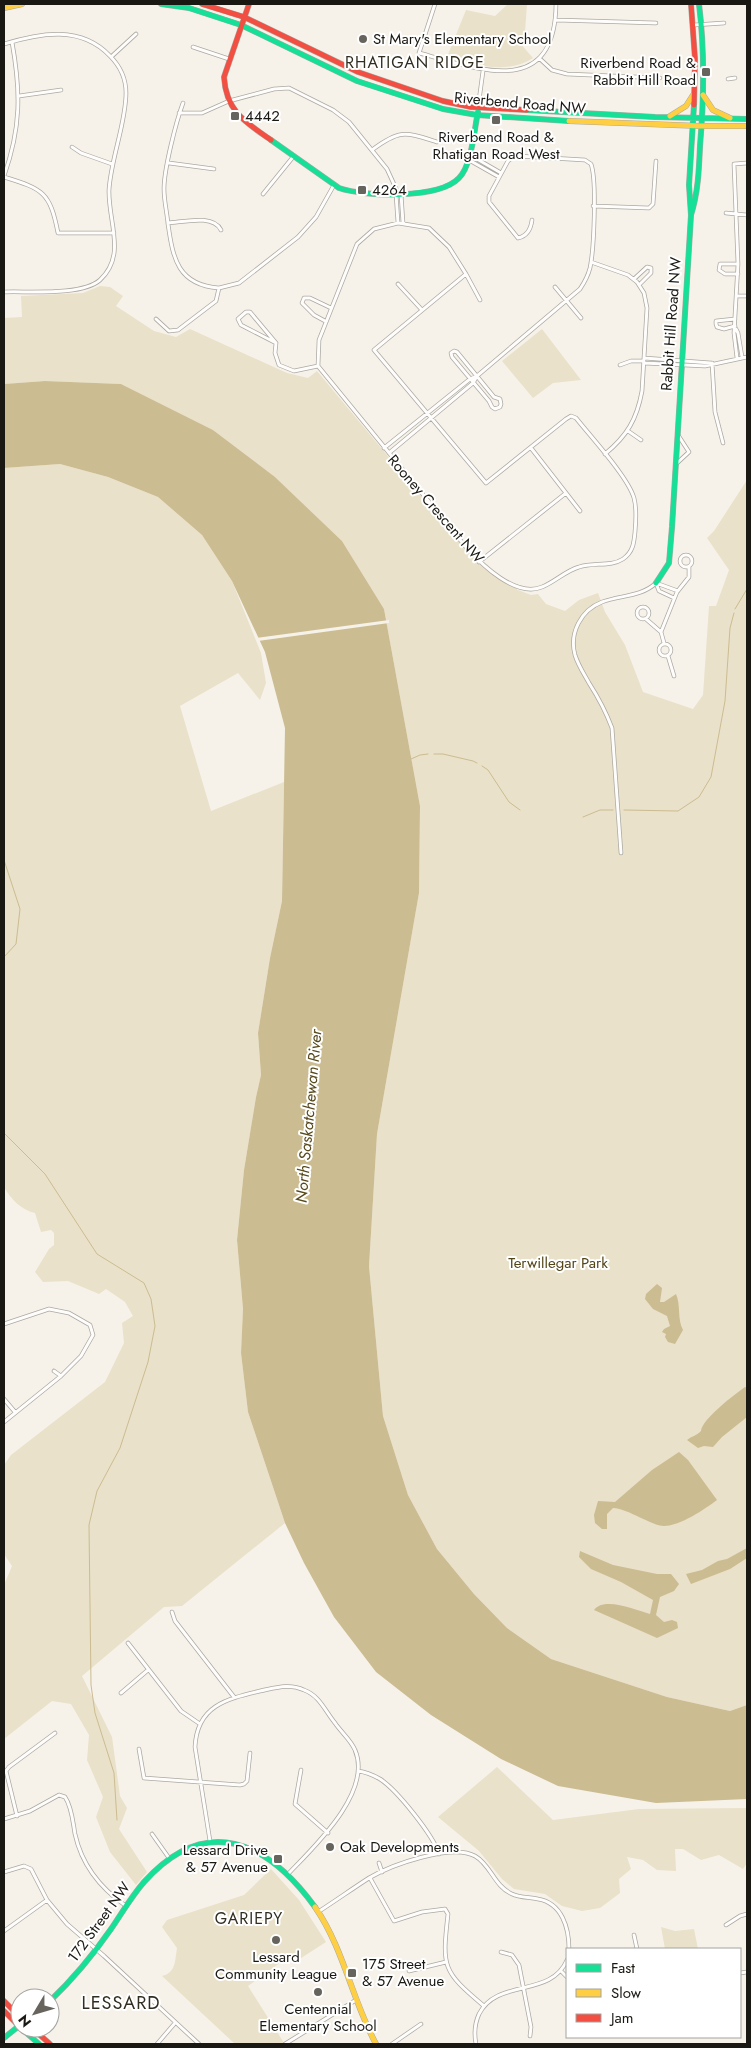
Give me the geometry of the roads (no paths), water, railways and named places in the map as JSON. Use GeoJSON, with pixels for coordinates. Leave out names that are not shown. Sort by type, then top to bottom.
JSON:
{"type":"FeatureCollection","features":[{"type":"Feature","properties":{"kind":"main road"},"geometry":{"type":"LineString","coordinates":[[4,8],[22,4]]}},
{"type":"Feature","properties":{"kind":"main road","name":"Riverbend Road NW"},"geometry":{"type":"LineString","coordinates":[[161,4],[188,8],[241,25],[357,81],[443,109],[477,115],[593,122],[747,126]]}},
{"type":"Feature","properties":{"kind":"main road","name":"Riverbend Road NW"},"geometry":{"type":"LineString","coordinates":[[202,4],[244,17],[358,72],[443,101],[478,108],[747,119]]}},
{"type":"Feature","properties":{"kind":"main road"},"geometry":{"type":"LineString","coordinates":[[249,4],[228,60],[224,84],[229,101],[242,120],[334,185],[359,194],[374,196],[433,191],[446,187],[462,174],[469,158],[478,108]]}},
{"type":"Feature","properties":{"kind":"main road","name":"Rabbit Hill Road NW"},"geometry":{"type":"LineString","coordinates":[[656,583],[664,572],[670,557],[676,464],[691,215],[689,185],[695,92],[694,25],[691,4]]}},
{"type":"Feature","properties":{"kind":"main road","name":"Rabbit Hill Road NW"},"geometry":{"type":"LineString","coordinates":[[691,215],[696,198],[701,118],[702,25],[699,4]]}},
{"type":"Feature","properties":{"kind":"main road"},"geometry":{"type":"LineString","coordinates":[[702,91],[710,108],[722,116],[738,120]]}},
{"type":"Feature","properties":{"kind":"main road"},"geometry":{"type":"LineString","coordinates":[[668,117],[678,113],[688,105],[695,92]]}},
{"type":"Feature","properties":{"kind":"main road","name":"172 Street NW"},"geometry":{"type":"LineString","coordinates":[[60,1990],[96,1950],[146,1880],[169,1858],[193,1845],[210,1841],[230,1841],[242,1844],[260,1852],[288,1874]]}},
{"type":"Feature","properties":{"kind":"main road"},"geometry":{"type":"LineString","coordinates":[[288,1874],[318,1913],[340,1953],[365,2023],[376,2044]]}},
{"type":"Feature","properties":{"kind":"street"},"geometry":{"type":"LineString","coordinates":[[435,4],[419,52],[483,70],[509,71],[533,65],[539,58],[550,42],[556,20],[556,4]]}},
{"type":"Feature","properties":{"kind":"street"},"geometry":{"type":"LineString","coordinates":[[556,20],[656,23]]}},
{"type":"Feature","properties":{"kind":"street"},"geometry":{"type":"LineString","coordinates":[[694,25],[724,23]]}},
{"type":"Feature","properties":{"kind":"street"},"geometry":{"type":"LineString","coordinates":[[4,44],[50,34],[67,34],[89,40],[111,57],[122,74],[126,94],[112,164],[109,191],[116,248],[114,258],[107,272],[99,281],[89,287],[78,290],[4,292]]}},
{"type":"Feature","properties":{"kind":"street"},"geometry":{"type":"LineString","coordinates":[[111,57],[136,34]]}},
{"type":"Feature","properties":{"kind":"street"},"geometry":{"type":"LineString","coordinates":[[12,42],[19,96],[16,130],[4,177],[32,186],[44,194],[52,206],[58,233],[114,233]]}},
{"type":"Feature","properties":{"kind":"street"},"geometry":{"type":"LineString","coordinates":[[193,47],[228,60]]}},
{"type":"Feature","properties":{"kind":"street"},"geometry":{"type":"LineString","coordinates":[[539,58],[552,70],[567,74],[660,78]]}},
{"type":"Feature","properties":{"kind":"street"},"geometry":{"type":"LineString","coordinates":[[478,108],[483,70]]}},
{"type":"Feature","properties":{"kind":"street"},"geometry":{"type":"LineString","coordinates":[[728,79],[735,78]]}},
{"type":"Feature","properties":{"kind":"street"},"geometry":{"type":"LineString","coordinates":[[179,113],[202,113],[229,101],[278,88],[289,88],[333,110],[354,128],[390,174],[398,194],[403,223]]}},
{"type":"Feature","properties":{"kind":"street"},"geometry":{"type":"LineString","coordinates":[[19,96],[61,90]]}},
{"type":"Feature","properties":{"kind":"street"},"geometry":{"type":"LineString","coordinates":[[183,103],[179,113],[164,190],[172,254],[182,272],[201,285],[219,288],[235,285],[243,280],[298,237],[316,217],[334,185]]}},
{"type":"Feature","properties":{"kind":"street"},"geometry":{"type":"LineString","coordinates":[[372,150],[390,137],[401,134],[437,142]]}},
{"type":"Feature","properties":{"kind":"street"},"geometry":{"type":"LineString","coordinates":[[72,148],[112,164]]}},
{"type":"Feature","properties":{"kind":"street"},"geometry":{"type":"LineString","coordinates":[[384,448],[470,379],[477,376],[566,302],[582,285],[591,262],[594,206],[591,164],[587,161],[515,156],[508,161],[488,196],[488,200],[518,238],[528,232],[532,220]]}},
{"type":"Feature","properties":{"kind":"street"},"geometry":{"type":"LineString","coordinates":[[263,194],[293,157]]}},
{"type":"Feature","properties":{"kind":"street"},"geometry":{"type":"LineString","coordinates":[[469,158],[501,173]]}},
{"type":"Feature","properties":{"kind":"street"},"geometry":{"type":"LineString","coordinates":[[469,158],[498,177]]}},
{"type":"Feature","properties":{"kind":"street"},"geometry":{"type":"LineString","coordinates":[[594,206],[645,209],[651,207],[656,161]]}},
{"type":"Feature","properties":{"kind":"street"},"geometry":{"type":"LineString","coordinates":[[169,163],[214,169]]}},
{"type":"Feature","properties":{"kind":"street"},"geometry":{"type":"LineString","coordinates":[[737,358],[734,333],[738,264],[734,164],[747,163]]}},
{"type":"Feature","properties":{"kind":"street"},"geometry":{"type":"LineString","coordinates":[[398,194],[398,223]]}},
{"type":"Feature","properties":{"kind":"street"},"geometry":{"type":"LineString","coordinates":[[726,213],[747,215]]}},
{"type":"Feature","properties":{"kind":"street"},"geometry":{"type":"LineString","coordinates":[[168,223],[210,220],[217,223],[222,230]]}},
{"type":"Feature","properties":{"kind":"street"},"geometry":{"type":"LineString","coordinates":[[276,343],[241,325],[238,319],[246,312],[250,312],[276,343],[275,353],[279,365],[294,371],[318,366],[318,344],[325,321],[357,244],[374,229],[398,223],[429,228],[449,247],[480,300]]}},
{"type":"Feature","properties":{"kind":"street"},"geometry":{"type":"LineString","coordinates":[[591,262],[621,271],[634,279],[639,285],[647,303],[641,396],[628,431],[605,454]]}},
{"type":"Feature","properties":{"kind":"street"},"geometry":{"type":"LineString","coordinates":[[738,264],[720,264],[719,270],[725,274],[738,274]]}},
{"type":"Feature","properties":{"kind":"street"},"geometry":{"type":"LineString","coordinates":[[634,279],[647,267],[651,268],[652,273],[639,285]]}},
{"type":"Feature","properties":{"kind":"street"},"geometry":{"type":"LineString","coordinates":[[431,419],[374,350],[466,274]]}},
{"type":"Feature","properties":{"kind":"street"},"geometry":{"type":"LineString","coordinates":[[398,284],[422,310]]}},
{"type":"Feature","properties":{"kind":"street"},"geometry":{"type":"LineString","coordinates":[[156,319],[169,331],[178,330],[216,301],[219,288]]}},
{"type":"Feature","properties":{"kind":"street"},"geometry":{"type":"LineString","coordinates":[[555,288],[581,318]]}},
{"type":"Feature","properties":{"kind":"street"},"geometry":{"type":"LineString","coordinates":[[736,296],[747,296]]}},
{"type":"Feature","properties":{"kind":"street"},"geometry":{"type":"LineString","coordinates":[[325,321],[314,315],[302,303],[304,298],[310,298],[331,308]]}},
{"type":"Feature","properties":{"kind":"street"},"geometry":{"type":"LineString","coordinates":[[735,319],[719,319],[716,324],[717,327],[724,329],[735,327]]}},
{"type":"Feature","properties":{"kind":"street"},"geometry":{"type":"LineString","coordinates":[[735,327],[738,333],[742,357]]}},
{"type":"Feature","properties":{"kind":"street"},"geometry":{"type":"LineString","coordinates":[[454,350],[477,376],[494,397],[500,399],[500,408],[495,409],[492,406],[489,400],[452,358],[451,353],[454,350]]}},
{"type":"Feature","properties":{"kind":"street"},"geometry":{"type":"LineString","coordinates":[[620,365],[630,361],[644,361],[681,362],[705,366],[747,357]]}},
{"type":"Feature","properties":{"kind":"street"},"geometry":{"type":"LineString","coordinates":[[712,363],[715,412],[724,443]]}},
{"type":"Feature","properties":{"kind":"street","name":"Rooney Crescent NW"},"geometry":{"type":"LineString","coordinates":[[318,366],[479,562],[498,576],[516,586],[532,590],[547,585],[578,567],[616,562],[628,555],[634,543],[635,501],[624,479],[573,416],[566,419],[486,483],[431,419]]}},
{"type":"Feature","properties":{"kind":"street"},"geometry":{"type":"LineString","coordinates":[[389,453],[473,383],[477,376]]}},
{"type":"Feature","properties":{"kind":"street"},"geometry":{"type":"LineString","coordinates":[[628,431],[641,440]]}},
{"type":"Feature","properties":{"kind":"street","name":"Rabbit Hill Road NW"},"geometry":{"type":"LineString","coordinates":[[676,464],[689,452],[677,434]]}},
{"type":"Feature","properties":{"kind":"street"},"geometry":{"type":"LineString","coordinates":[[531,448],[580,511]]}},
{"type":"Feature","properties":{"kind":"street"},"geometry":{"type":"LineString","coordinates":[[479,562],[566,493]]}},
{"type":"Feature","properties":{"kind":"street"},"geometry":{"type":"LineString","coordinates":[[661,632],[674,598],[688,580],[690,574],[689,567],[692,559],[687,555],[683,556],[680,561],[681,565],[684,568],[689,567]]}},
{"type":"Feature","properties":{"kind":"street"},"geometry":{"type":"LineString","coordinates":[[656,583],[678,591]]}},
{"type":"Feature","properties":{"kind":"street"},"geometry":{"type":"LineString","coordinates":[[656,583],[659,591],[674,598]]}},
{"type":"Feature","properties":{"kind":"street"},"geometry":{"type":"LineString","coordinates":[[621,853],[612,728],[606,713],[576,659],[574,638],[581,619],[595,606],[606,600],[640,593],[656,583]]}},
{"type":"Feature","properties":{"kind":"street"},"geometry":{"type":"LineString","coordinates":[[646,619],[649,616],[649,610],[641,607],[637,610],[637,616],[641,620],[646,619],[661,632],[664,643],[668,644],[672,649],[668,656]]}},
{"type":"Feature","properties":{"kind":"street"},"geometry":{"type":"LineString","coordinates":[[664,643],[660,646],[659,652],[662,655],[668,656]]}},
{"type":"Feature","properties":{"kind":"street"},"geometry":{"type":"LineString","coordinates":[[668,656],[674,676]]}},
{"type":"Feature","properties":{"kind":"street"},"geometry":{"type":"LineString","coordinates":[[4,1324],[49,1309],[69,1313],[90,1325],[93,1334],[81,1356],[61,1376],[4,1422]]}},
{"type":"Feature","properties":{"kind":"street"},"geometry":{"type":"LineString","coordinates":[[54,1371],[61,1376]]}},
{"type":"Feature","properties":{"kind":"street"},"geometry":{"type":"LineString","coordinates":[[4,1399],[15,1412]]}},
{"type":"Feature","properties":{"kind":"street"},"geometry":{"type":"LineString","coordinates":[[172,1612],[175,1621],[234,1697]]}},
{"type":"Feature","properties":{"kind":"street"},"geometry":{"type":"LineString","coordinates":[[128,1643],[183,1713],[200,1724]]}},
{"type":"Feature","properties":{"kind":"street"},"geometry":{"type":"LineString","coordinates":[[121,1693],[148,1670]]}},
{"type":"Feature","properties":{"kind":"street"},"geometry":{"type":"LineString","coordinates":[[210,1841],[195,1747],[200,1724],[214,1707],[234,1697],[283,1686],[309,1692],[322,1703],[352,1744],[357,1757],[358,1771],[348,1801],[328,1833],[288,1874]]}},
{"type":"Feature","properties":{"kind":"street"},"geometry":{"type":"LineString","coordinates":[[17,1816],[6,1771],[9,1766],[55,1733]]}},
{"type":"Feature","properties":{"kind":"street"},"geometry":{"type":"LineString","coordinates":[[139,1749],[144,1778],[201,1783],[244,1784],[247,1781],[250,1753]]}},
{"type":"Feature","properties":{"kind":"street"},"geometry":{"type":"LineString","coordinates":[[301,1770],[295,1804],[328,1833]]}},
{"type":"Feature","properties":{"kind":"street"},"geometry":{"type":"LineString","coordinates":[[358,1771],[375,1776],[386,1784],[424,1826],[439,1854]]}},
{"type":"Feature","properties":{"kind":"street"},"geometry":{"type":"LineString","coordinates":[[4,1819],[17,1816],[59,1796],[65,1797],[68,1801],[78,1847],[86,1866],[104,1889],[126,1906]]}},
{"type":"Feature","properties":{"kind":"street"},"geometry":{"type":"LineString","coordinates":[[152,1834],[169,1858]]}},
{"type":"Feature","properties":{"kind":"street"},"geometry":{"type":"LineString","coordinates":[[318,1913],[382,1872],[439,1854],[460,1852],[474,1856],[484,1863],[496,1881],[507,1892],[520,1897],[541,1900],[552,1905],[564,1920],[569,1948]]}},
{"type":"Feature","properties":{"kind":"street"},"geometry":{"type":"LineString","coordinates":[[379,1863],[382,1872]]}},
{"type":"Feature","properties":{"kind":"street"},"geometry":{"type":"LineString","coordinates":[[4,1872],[24,1866],[28,1867],[47,1900],[66,1924],[199,2044]]}},
{"type":"Feature","properties":{"kind":"street"},"geometry":{"type":"LineString","coordinates":[[370,1878],[394,1921],[422,1912],[445,1909],[448,1914],[445,1947],[446,1962],[450,1973],[460,1986],[484,2006]]}},
{"type":"Feature","properties":{"kind":"street"},"geometry":{"type":"LineString","coordinates":[[4,1931],[47,1900]]}},
{"type":"Feature","properties":{"kind":"street"},"geometry":{"type":"LineString","coordinates":[[726,1925],[747,1914]]}},
{"type":"Feature","properties":{"kind":"street"},"geometry":{"type":"LineString","coordinates":[[634,1935],[636,1948]]}},
{"type":"Feature","properties":{"kind":"street"},"geometry":{"type":"LineString","coordinates":[[501,1952],[510,1954],[517,1961],[531,2027],[530,2036]]}},
{"type":"Feature","properties":{"kind":"street"},"geometry":{"type":"LineString","coordinates":[[409,1971],[446,1962]]}},
{"type":"Feature","properties":{"kind":"street"},"geometry":{"type":"LineString","coordinates":[[476,2044],[476,2023],[484,2006],[499,1995],[545,1982],[561,1971],[566,1962]]}},
{"type":"Feature","properties":{"kind":"street"},"geometry":{"type":"LineString","coordinates":[[561,1971],[566,1976]]}},
{"type":"Feature","properties":{"kind":"street"},"geometry":{"type":"LineString","coordinates":[[284,2044],[356,2000]]}},
{"type":"Feature","properties":{"kind":"street"},"geometry":{"type":"LineString","coordinates":[[157,2044],[175,2023]]}},
{"type":"Feature","properties":{"kind":"street"},"geometry":{"type":"LineString","coordinates":[[392,2044],[421,2024]]}},
{"type":"Feature","properties":{"kind":"water","name":"North Saskatchewan River"},"geometry":{"type":"Polygon","coordinates":[[[45,381],[121,384],[213,430],[275,477],[342,541],[384,609],[420,806],[419,893],[377,1134],[369,1266],[383,1416],[408,1495],[437,1549],[474,1594],[507,1628],[551,1659],[667,1697],[730,1711],[747,1705],[747,1799],[656,1803],[558,1786],[501,1759],[431,1715],[376,1672],[334,1617],[304,1563],[285,1523],[248,1412],[241,1353],[243,1309],[237,1240],[244,1170],[261,1075],[258,1033],[270,958],[282,901],[285,728],[265,652],[232,581],[202,535],[158,497],[108,477],[60,464],[4,468],[4,384],[45,381]]]}},
{"type":"Feature","properties":{"kind":"water"},"geometry":{"type":"Polygon","coordinates":[[[657,1284],[662,1288],[660,1302],[664,1302],[676,1294],[683,1330],[675,1344],[668,1342],[665,1337],[666,1334],[662,1332],[670,1326],[667,1316],[653,1309],[645,1299],[646,1294],[657,1284]]]}},
{"type":"Feature","properties":{"kind":"water"},"geometry":{"type":"Polygon","coordinates":[[[745,1387],[747,1388],[747,1417],[722,1437],[713,1447],[704,1446],[698,1448],[687,1440],[701,1431],[713,1414],[745,1387]]]}},
{"type":"Feature","properties":{"kind":"water"},"geometry":{"type":"Polygon","coordinates":[[[679,1452],[688,1460],[717,1500],[692,1516],[670,1525],[659,1525],[626,1511],[613,1508],[607,1514],[607,1529],[602,1529],[595,1523],[594,1515],[598,1501],[615,1502],[652,1470],[679,1452]]]}},
{"type":"Feature","properties":{"kind":"water"},"geometry":{"type":"Polygon","coordinates":[[[747,1548],[747,1558],[730,1569],[691,1584],[686,1574],[702,1570],[747,1548]]]}},
{"type":"Feature","properties":{"kind":"water"},"geometry":{"type":"Polygon","coordinates":[[[580,1551],[613,1565],[657,1574],[671,1574],[679,1584],[674,1591],[660,1597],[656,1615],[664,1622],[672,1620],[677,1622],[678,1628],[657,1638],[594,1610],[605,1604],[612,1604],[650,1614],[653,1600],[621,1582],[591,1569],[579,1557],[580,1551]]]}},
{"type":"Feature","properties":{"kind":"waterway"},"geometry":{"type":"LineString","coordinates":[[735,609],[747,589]]}},
{"type":"Feature","properties":{"kind":"waterway"},"geometry":{"type":"LineString","coordinates":[[624,810],[678,811],[699,797],[711,777],[725,701],[730,628],[734,613]]}},
{"type":"Feature","properties":{"kind":"waterway"},"geometry":{"type":"LineString","coordinates":[[411,759],[428,754]]}},
{"type":"Feature","properties":{"kind":"waterway"},"geometry":{"type":"LineString","coordinates":[[434,754],[443,754],[477,763]]}},
{"type":"Feature","properties":{"kind":"waterway"},"geometry":{"type":"LineString","coordinates":[[482,766],[488,770],[509,802],[520,810]]}},
{"type":"Feature","properties":{"kind":"waterway"},"geometry":{"type":"LineString","coordinates":[[583,817],[600,810],[613,810]]}},
{"type":"Feature","properties":{"kind":"waterway"},"geometry":{"type":"LineString","coordinates":[[4,860],[20,909],[16,944],[4,957]]}},
{"type":"Feature","properties":{"kind":"waterway"},"geometry":{"type":"LineString","coordinates":[[4,1133],[45,1174],[97,1254],[144,1283],[151,1299],[155,1326],[148,1362],[120,1448],[97,1491],[89,1525],[91,1685],[95,1713],[114,1773],[117,1820]]}},
{"type":"Feature","properties":{"kind":"place","name":"St Mary's Elementary School"},"geometry":{"type":"Point","coordinates":[363,39]}},
{"type":"Feature","properties":{"kind":"place","name":"Riverbend Road & Rabbit Hill Road"},"geometry":{"type":"Point","coordinates":[706,72]}},
{"type":"Feature","properties":{"kind":"place","name":"4442"},"geometry":{"type":"Point","coordinates":[235,116]}},
{"type":"Feature","properties":{"kind":"place","name":"Riverbend Road & Rhatigan Road West"},"geometry":{"type":"Point","coordinates":[496,120]}},
{"type":"Feature","properties":{"kind":"place","name":"4264"},"geometry":{"type":"Point","coordinates":[362,190]}},
{"type":"Feature","properties":{"kind":"place","name":"Oak Developments"},"geometry":{"type":"Point","coordinates":[330,1847]}},
{"type":"Feature","properties":{"kind":"place","name":"Lessard Drive & 57 Avenue"},"geometry":{"type":"Point","coordinates":[278,1859]}},
{"type":"Feature","properties":{"kind":"place","name":"Lessard Community League"},"geometry":{"type":"Point","coordinates":[276,1940]}},
{"type":"Feature","properties":{"kind":"place","name":"175 Street & 57 Avenue"},"geometry":{"type":"Point","coordinates":[352,1973]}},
{"type":"Feature","properties":{"kind":"place","name":"Centennial Elementary School"},"geometry":{"type":"Point","coordinates":[318,1992]}},
{"type":"Feature","properties":{"kind":"district","name":"RHATIGAN RIDGE"},"geometry":{"type":"Point","coordinates":[415,62]}},
{"type":"Feature","properties":{"kind":"district","name":"GARIEPY"},"geometry":{"type":"Point","coordinates":[249,1918]}},
{"type":"Feature","properties":{"kind":"district","name":"LESSARD"},"geometry":{"type":"Point","coordinates":[121,2003]}},
{"type":"Feature","properties":{"kind":"park label","name":"Terwillegar Park"},"geometry":{"type":"Point","coordinates":[558,1263]}}]}
